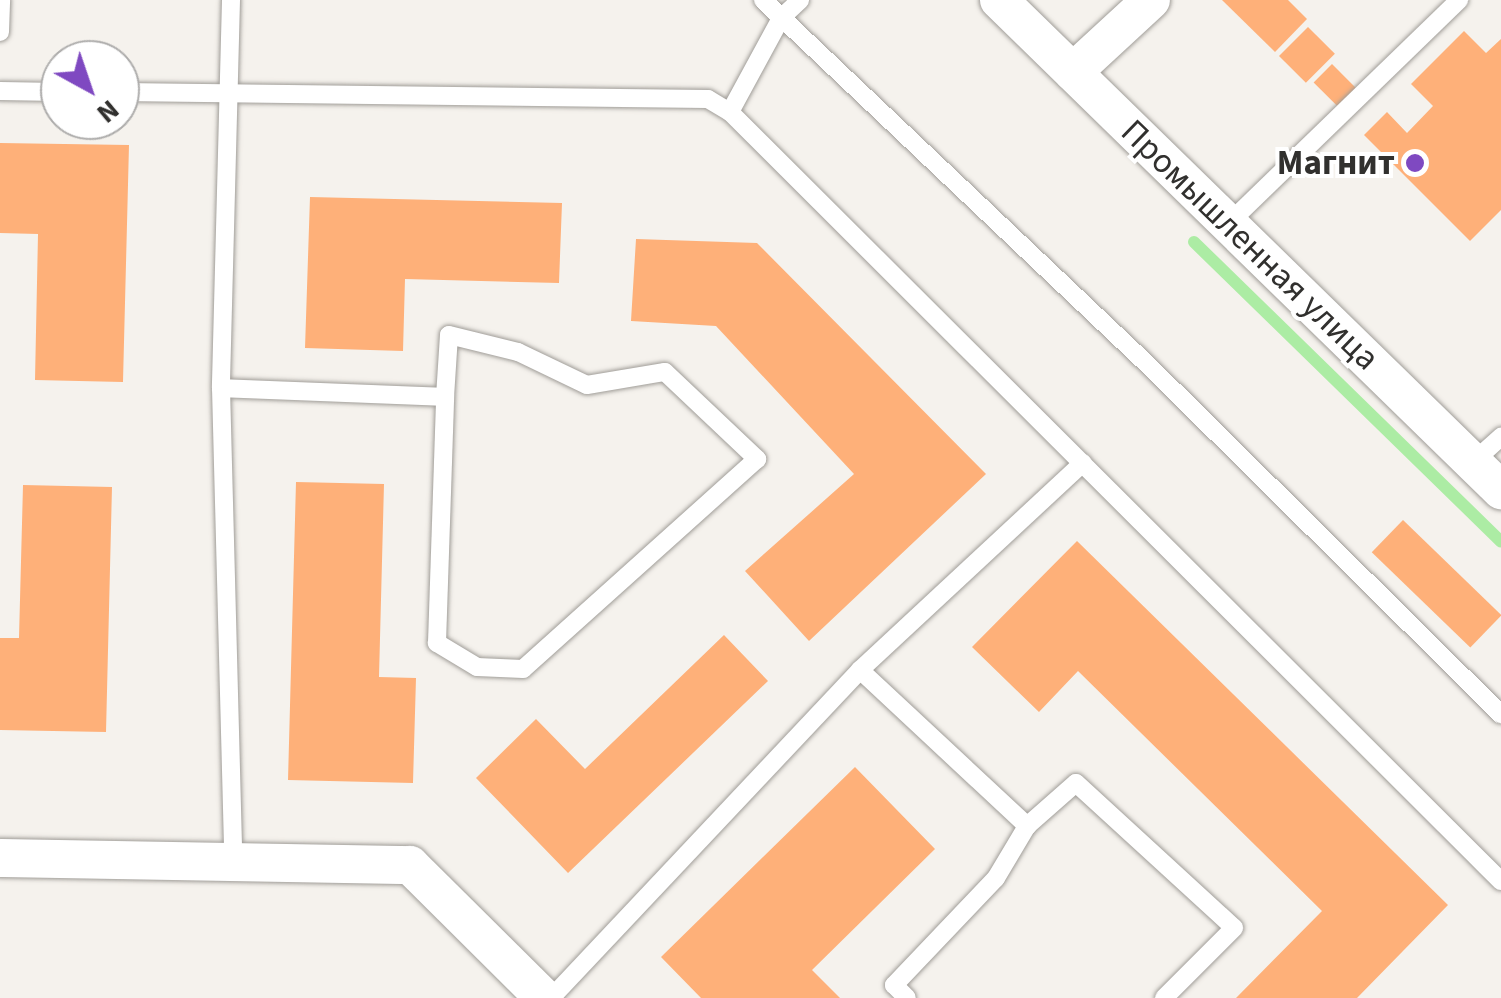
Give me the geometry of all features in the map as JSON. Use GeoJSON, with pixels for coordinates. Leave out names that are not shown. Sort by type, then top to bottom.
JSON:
{"type":"FeatureCollection","features":[{"type":"Feature","properties":{"kind":"street","name":"Промышленная улица"},"geometry":{"type":"LineString","coordinates":[[999,0],[1501,490]]}},
{"type":"Feature","properties":{"kind":"street"},"geometry":{"type":"LineString","coordinates":[[1073,72],[1151,0]]}},
{"type":"Feature","properties":{"kind":"street"},"geometry":{"type":"LineString","coordinates":[[0,858],[410,865],[548,998]]}},
{"type":"Feature","properties":{"kind":"lane"},"geometry":{"type":"LineString","coordinates":[[0,32],[1,0]]}},
{"type":"Feature","properties":{"kind":"lane"},"geometry":{"type":"LineString","coordinates":[[231,0],[221,388],[233,862]]}},
{"type":"Feature","properties":{"kind":"lane"},"geometry":{"type":"LineString","coordinates":[[763,0],[1147,364],[1501,714]]}},
{"type":"Feature","properties":{"kind":"lane"},"geometry":{"type":"LineString","coordinates":[[730,112],[781,18],[800,0]]}},
{"type":"Feature","properties":{"kind":"lane"},"geometry":{"type":"LineString","coordinates":[[1228,224],[1459,0]]}},
{"type":"Feature","properties":{"kind":"lane"},"geometry":{"type":"LineString","coordinates":[[0,91],[40,92]]}},
{"type":"Feature","properties":{"kind":"lane"},"geometry":{"type":"LineString","coordinates":[[140,92],[708,99],[730,112],[1501,881]]}},
{"type":"Feature","properties":{"kind":"lane"},"geometry":{"type":"LineString","coordinates":[[449,336],[518,352],[587,384],[665,372],[756,460],[522,669],[477,667],[437,643],[445,397],[449,336]]}},
{"type":"Feature","properties":{"kind":"lane"},"geometry":{"type":"LineString","coordinates":[[221,388],[445,397]]}},
{"type":"Feature","properties":{"kind":"lane"},"geometry":{"type":"LineString","coordinates":[[1473,462],[1501,436]]}},
{"type":"Feature","properties":{"kind":"lane"},"geometry":{"type":"LineString","coordinates":[[548,998],[860,670],[1083,463]]}},
{"type":"Feature","properties":{"kind":"lane"},"geometry":{"type":"LineString","coordinates":[[860,670],[1027,826]]}},
{"type":"Feature","properties":{"kind":"lane"},"geometry":{"type":"LineString","coordinates":[[907,998],[894,985],[996,878],[1027,826],[1076,783],[1234,928],[1164,998]]}},
{"type":"Feature","properties":{"kind":"building"},"geometry":{"type":"Polygon","coordinates":[[[1222,0],[1288,0],[1307,19],[1275,52],[1222,0]]]}},
{"type":"Feature","properties":{"kind":"building"},"geometry":{"type":"Polygon","coordinates":[[[1308,27],[1335,54],[1306,83],[1279,56],[1308,27]]]}},
{"type":"Feature","properties":{"kind":"building"},"geometry":{"type":"Polygon","coordinates":[[[1464,31],[1486,53],[1501,39],[1501,210],[1470,241],[1364,135],[1387,112],[1407,133],[1433,106],[1411,84],[1464,31]]]}},
{"type":"Feature","properties":{"kind":"building"},"geometry":{"type":"Polygon","coordinates":[[[1332,64],[1358,90],[1340,109],[1314,82],[1332,64]]]}},
{"type":"Feature","properties":{"kind":"building"},"geometry":{"type":"Polygon","coordinates":[[[0,143],[129,145],[123,382],[35,380],[38,234],[0,233],[0,143]]]}},
{"type":"Feature","properties":{"kind":"building"},"geometry":{"type":"Polygon","coordinates":[[[310,197],[562,203],[559,283],[405,279],[403,351],[305,348],[310,197]]]}},
{"type":"Feature","properties":{"kind":"building"},"geometry":{"type":"Polygon","coordinates":[[[636,239],[757,243],[986,474],[809,641],[745,571],[854,474],[716,326],[631,321],[636,239]]]}},
{"type":"Feature","properties":{"kind":"building"},"geometry":{"type":"Polygon","coordinates":[[[296,482],[384,484],[379,677],[416,678],[413,783],[288,780],[296,482]]]}},
{"type":"Feature","properties":{"kind":"building"},"geometry":{"type":"Polygon","coordinates":[[[23,485],[112,487],[106,732],[0,730],[0,638],[19,638],[23,485]]]}},
{"type":"Feature","properties":{"kind":"building"},"geometry":{"type":"Polygon","coordinates":[[[1403,520],[1501,615],[1470,648],[1372,552],[1403,520]]]}},
{"type":"Feature","properties":{"kind":"building"},"geometry":{"type":"Polygon","coordinates":[[[1077,541],[1448,905],[1357,998],[1236,998],[1322,911],[1078,671],[1039,712],[972,647],[1077,541]]]}},
{"type":"Feature","properties":{"kind":"building"},"geometry":{"type":"Polygon","coordinates":[[[724,635],[768,681],[568,873],[476,778],[536,719],[585,769],[724,635]]]}},
{"type":"Feature","properties":{"kind":"building"},"geometry":{"type":"Polygon","coordinates":[[[855,767],[935,849],[812,970],[840,998],[701,998],[661,957],[855,767]]]}},
{"type":"Feature","properties":{"kind":"waterway"},"geometry":{"type":"LineString","coordinates":[[1194,242],[1501,542]]}},
{"type":"Feature","properties":{"kind":"place","name":"Магнит"},"geometry":{"type":"Point","coordinates":[1415,163]}}]}
